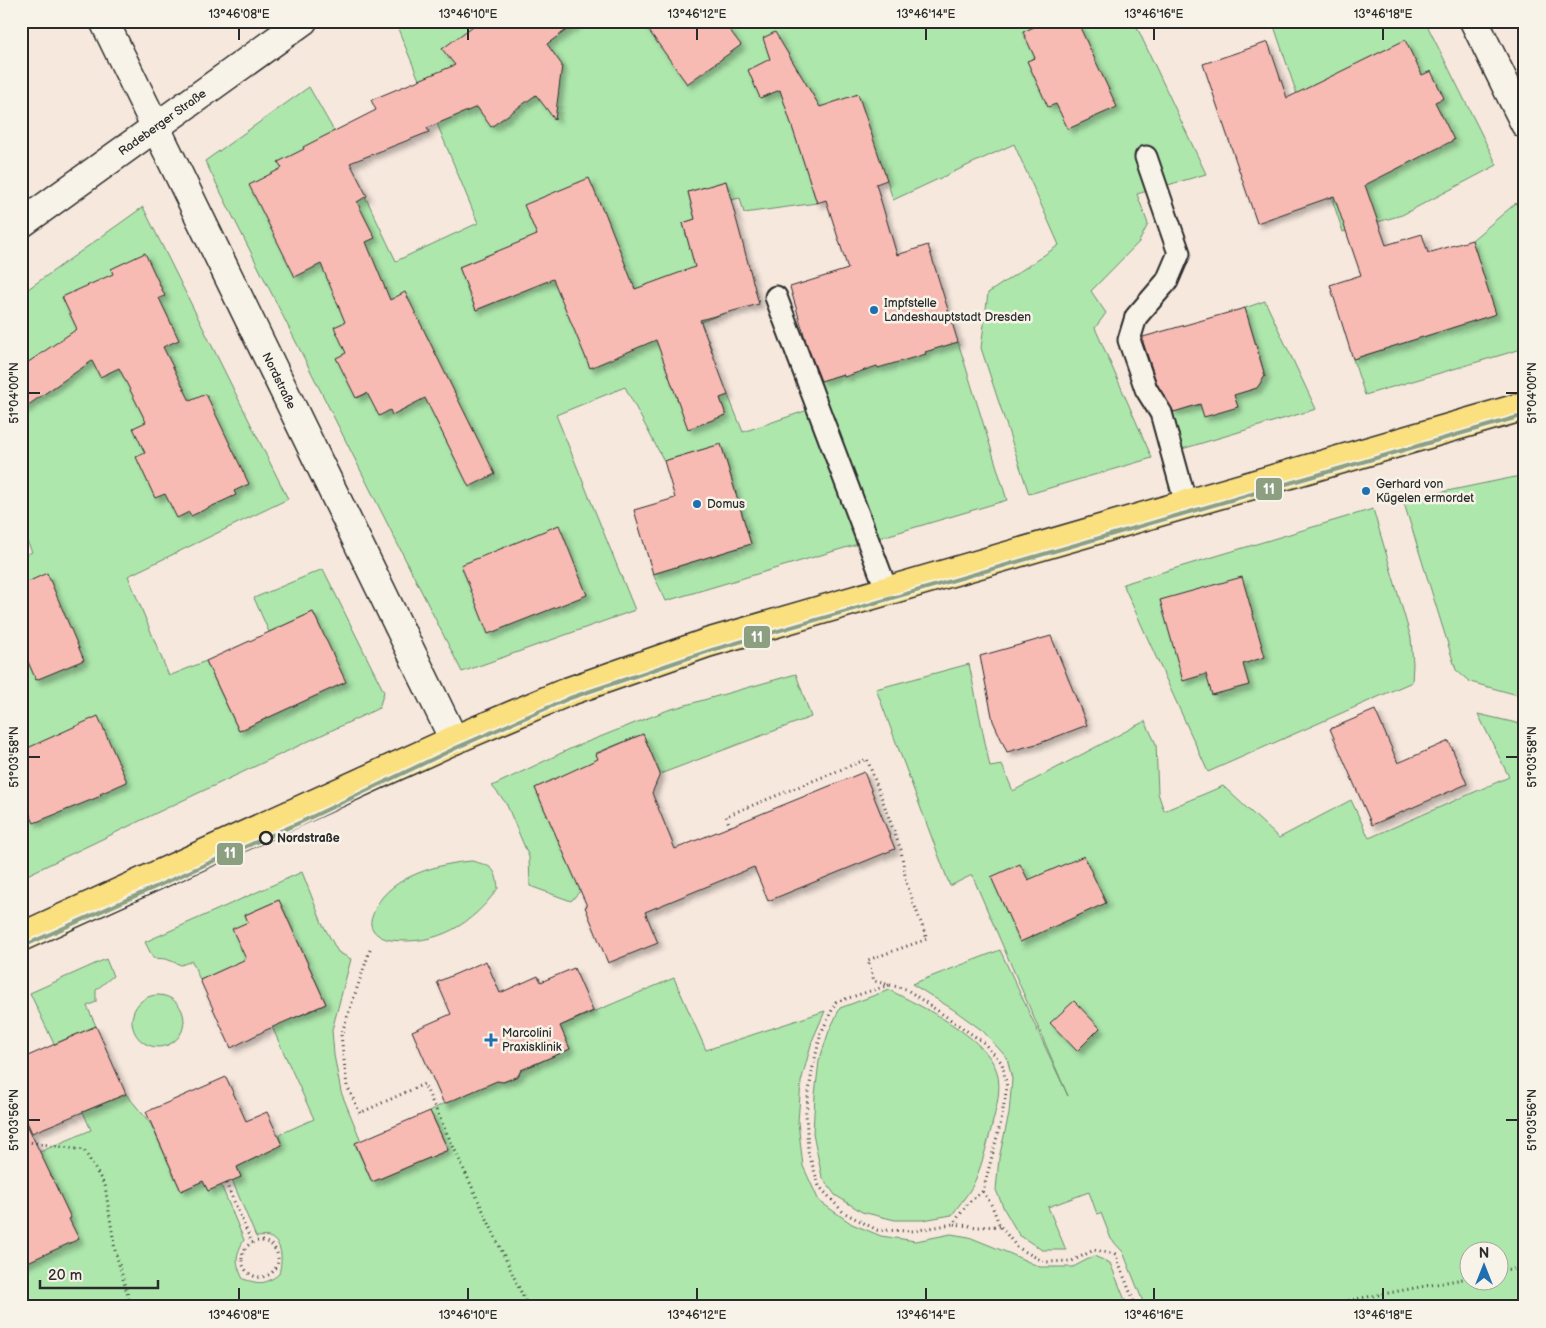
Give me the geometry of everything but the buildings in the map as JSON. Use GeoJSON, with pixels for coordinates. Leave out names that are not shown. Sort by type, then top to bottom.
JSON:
{"type":"FeatureCollection","features":[{"type":"Feature","properties":{"kind":"main road"},"geometry":{"type":"LineString","coordinates":[[21,938],[454,740],[567,692],[707,643],[1525,406]]}},
{"type":"Feature","properties":{"kind":"street","name":"Nordstraße"},"geometry":{"type":"LineString","coordinates":[[104,21],[454,740]]}},
{"type":"Feature","properties":{"kind":"street","name":"Radeberger Straße"},"geometry":{"type":"LineString","coordinates":[[21,224],[304,21]]}},
{"type":"Feature","properties":{"kind":"street"},"geometry":{"type":"LineString","coordinates":[[1474,21],[1525,124]]}},
{"type":"Feature","properties":{"kind":"lane"},"geometry":{"type":"LineString","coordinates":[[1146,156],[1179,253],[1167,281],[1136,317],[1129,340],[1146,389],[1161,414],[1186,504]]}},
{"type":"Feature","properties":{"kind":"lane"},"geometry":{"type":"LineString","coordinates":[[776,297],[888,591]]}},
{"type":"Feature","properties":{"kind":"path"},"geometry":{"type":"LineString","coordinates":[[730,827],[726,816],[867,759],[901,850],[906,882],[927,938],[868,960],[874,981],[906,989],[984,1042],[1002,1063],[1006,1087],[1001,1121],[984,1191],[968,1203],[953,1224]]}},
{"type":"Feature","properties":{"kind":"path"},"geometry":{"type":"LineString","coordinates":[[370,950],[341,1035],[347,1086],[360,1113],[424,1084],[528,1307]]}},
{"type":"Feature","properties":{"kind":"path"},"geometry":{"type":"LineString","coordinates":[[890,985],[836,1002],[821,1033],[812,1071],[806,1112],[808,1151],[820,1186],[843,1212],[877,1230],[913,1232],[953,1224],[977,1227],[1000,1226]]}},
{"type":"Feature","properties":{"kind":"path"},"geometry":{"type":"LineString","coordinates":[[21,1141],[84,1150],[105,1186],[115,1250],[131,1307]]}},
{"type":"Feature","properties":{"kind":"path"},"geometry":{"type":"LineString","coordinates":[[226,1183],[252,1243]]}},
{"type":"Feature","properties":{"kind":"path"},"geometry":{"type":"LineString","coordinates":[[984,1191],[1000,1226],[1017,1247],[1044,1262],[1072,1261],[1094,1250],[1115,1254],[1136,1307]]}},
{"type":"Feature","properties":{"kind":"path"},"geometry":{"type":"LineString","coordinates":[[260,1241],[276,1250],[277,1263],[275,1269],[266,1276],[255,1277],[245,1270],[243,1254],[245,1248],[252,1243],[260,1241]]}},
{"type":"Feature","properties":{"kind":"path"},"geometry":{"type":"LineString","coordinates":[[1508,1270],[1525,1267]]}},
{"type":"Feature","properties":{"kind":"path"},"geometry":{"type":"LineString","coordinates":[[1314,1307],[1458,1280]]}},
{"type":"Feature","properties":{"kind":"green space"},"geometry":{"type":"Polygon","coordinates":[[[400,21],[1134,21],[1206,174],[1137,194],[1148,224],[1139,242],[1091,291],[1106,313],[1095,328],[1152,458],[1029,494],[981,348],[988,293],[1059,245],[1014,144],[893,200],[887,180],[790,118],[817,203],[744,213],[740,198],[731,200],[726,181],[688,192],[695,219],[683,223],[704,298],[716,294],[722,314],[701,322],[713,353],[667,370],[689,428],[726,415],[720,398],[728,395],[743,432],[808,410],[858,544],[666,601],[653,574],[751,544],[721,444],[664,461],[625,387],[556,415],[635,610],[462,672],[205,161],[309,87],[334,131],[396,261],[478,223],[396,24],[400,21]],[[491,254],[459,267],[476,310],[508,297],[491,254]]]}},
{"type":"Feature","properties":{"kind":"green space"},"geometry":{"type":"Polygon","coordinates":[[[1277,21],[1425,21],[1497,165],[1402,215],[1343,232],[1273,23],[1277,21]]]}},
{"type":"Feature","properties":{"kind":"green space"},"geometry":{"type":"Polygon","coordinates":[[[1516,203],[1525,220],[1525,348],[1365,395],[1353,359],[1495,314],[1472,240],[1516,203]]]}},
{"type":"Feature","properties":{"kind":"green space"},"geometry":{"type":"Polygon","coordinates":[[[143,207],[288,499],[128,576],[169,676],[206,661],[239,731],[345,682],[313,612],[269,632],[254,598],[323,569],[384,692],[379,708],[21,878],[21,557],[32,552],[21,529],[21,294],[143,207]]]}},
{"type":"Feature","properties":{"kind":"green space"},"geometry":{"type":"Polygon","coordinates":[[[1265,301],[1316,409],[1182,449],[1173,412],[1257,388],[1265,376],[1245,308],[1265,301]]]}},
{"type":"Feature","properties":{"kind":"green space"},"geometry":{"type":"Polygon","coordinates":[[[958,342],[1007,500],[879,538],[819,381],[958,342]]]}},
{"type":"Feature","properties":{"kind":"green space"},"geometry":{"type":"Polygon","coordinates":[[[1525,475],[1525,697],[1470,682],[1456,670],[1403,500],[1525,475]]]}},
{"type":"Feature","properties":{"kind":"green space"},"geometry":{"type":"Polygon","coordinates":[[[1373,509],[1411,638],[1412,682],[1208,772],[1123,584],[1373,509]]]}},
{"type":"Feature","properties":{"kind":"green space"},"geometry":{"type":"Polygon","coordinates":[[[969,664],[990,767],[1002,765],[1013,791],[1145,721],[1156,744],[1158,793],[1164,811],[1223,786],[1279,838],[1351,800],[1369,838],[1509,777],[1478,714],[1525,725],[1525,1307],[21,1307],[21,1160],[91,1130],[83,1112],[126,1094],[151,1124],[181,1191],[203,1181],[208,1191],[221,1185],[244,1240],[237,1259],[243,1279],[254,1282],[266,1282],[279,1274],[281,1264],[280,1248],[269,1237],[256,1237],[232,1180],[241,1177],[237,1167],[282,1145],[278,1135],[314,1119],[242,961],[200,980],[192,961],[181,965],[166,959],[153,958],[145,942],[302,872],[322,923],[338,952],[351,959],[332,1030],[334,1055],[341,1092],[361,1141],[355,1144],[372,1182],[448,1150],[430,1111],[487,1079],[504,1082],[518,1076],[526,1063],[531,1066],[570,1049],[560,1026],[674,978],[706,1050],[825,1011],[812,1041],[801,1082],[798,1122],[803,1166],[819,1201],[852,1224],[881,1236],[916,1241],[951,1234],[969,1237],[1040,1267],[1073,1267],[1094,1256],[1110,1263],[1127,1305],[1143,1302],[1123,1252],[1111,1239],[1101,1213],[1097,1214],[1089,1192],[1048,1207],[1066,1250],[1042,1250],[1019,1235],[1004,1209],[996,1190],[999,1158],[1009,1114],[1012,1079],[1007,1058],[983,1031],[954,1010],[912,984],[1000,950],[1068,1096],[972,875],[950,886],[876,689],[969,664]],[[279,900],[245,915],[292,1019],[326,1004],[279,900]]]}},
{"type":"Feature","properties":{"kind":"green space"},"geometry":{"type":"Polygon","coordinates":[[[796,674],[811,717],[660,774],[643,734],[596,753],[618,807],[569,773],[535,788],[581,890],[571,901],[530,886],[529,857],[506,803],[492,786],[572,748],[668,710],[796,674]]]}},
{"type":"Feature","properties":{"kind":"green space"},"geometry":{"type":"Polygon","coordinates":[[[472,861],[491,868],[496,876],[498,888],[488,901],[465,922],[438,936],[408,941],[391,940],[382,937],[374,931],[371,923],[376,907],[383,896],[393,887],[405,879],[432,868],[472,861]]]}},
{"type":"Feature","properties":{"kind":"green space"},"geometry":{"type":"Polygon","coordinates":[[[106,959],[113,976],[96,990],[96,1002],[87,1006],[96,1026],[54,1044],[30,993],[106,959]]]}},
{"type":"Feature","properties":{"kind":"green space"},"geometry":{"type":"Polygon","coordinates":[[[889,990],[934,1013],[966,1035],[991,1059],[997,1072],[999,1085],[998,1099],[984,1157],[972,1187],[952,1215],[923,1220],[895,1220],[862,1212],[835,1195],[822,1177],[813,1133],[819,1061],[829,1031],[840,1008],[889,990]]]}},
{"type":"Feature","properties":{"kind":"green space"},"geometry":{"type":"Polygon","coordinates":[[[158,995],[172,999],[180,1007],[184,1021],[180,1035],[172,1043],[158,1047],[144,1043],[136,1035],[132,1021],[136,1007],[144,999],[158,995]]]}},
{"type":"Feature","properties":{"kind":"transit line","name":"11"},"geometry":{"type":"LineString","coordinates":[[21,947],[301,822],[458,747],[570,698],[712,650],[1525,415]]}},
{"type":"Feature","properties":{"kind":"place","name":"Impfstelle Landeshauptstadt Dresden"},"geometry":{"type":"Point","coordinates":[874,310]}},
{"type":"Feature","properties":{"kind":"place","name":"Gerhard von Kügelen ermordet"},"geometry":{"type":"Point","coordinates":[1366,491]}},
{"type":"Feature","properties":{"kind":"place","name":"Domus"},"geometry":{"type":"Point","coordinates":[697,504]}},
{"type":"Feature","properties":{"kind":"place","name":"Nordstraße"},"geometry":{"type":"Point","coordinates":[266,838]}},
{"type":"Feature","properties":{"kind":"place","name":"Marcolini Praxisklinik"},"geometry":{"type":"Point","coordinates":[491,1040]}}]}
